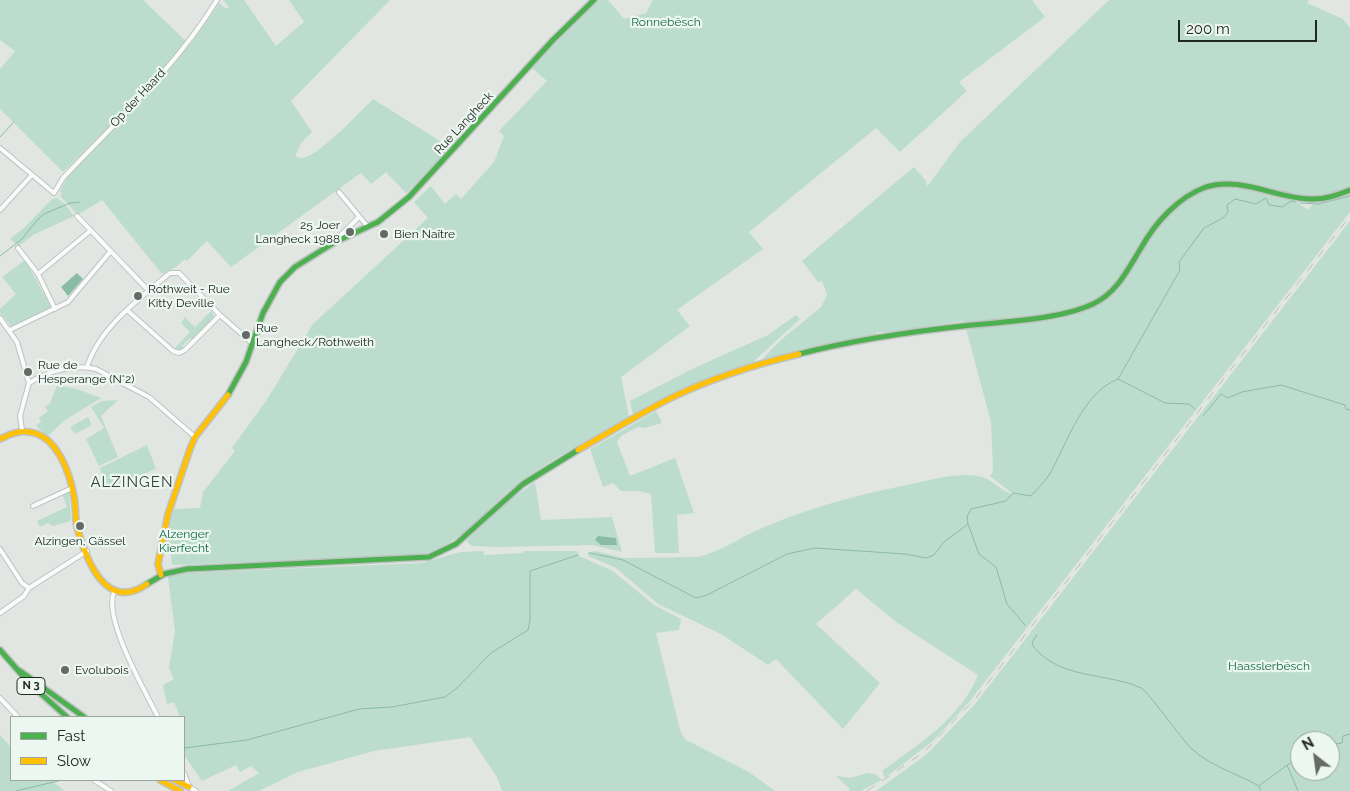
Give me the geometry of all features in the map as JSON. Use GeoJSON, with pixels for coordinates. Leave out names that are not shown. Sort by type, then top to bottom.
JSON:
{"type":"FeatureCollection","features":[{"type":"Feature","properties":{"kind":"main road","name":"Rue Langheck"},"geometry":{"type":"LineString","coordinates":[[161,575],[158,564],[168,514],[184,464],[196,437],[226,399],[246,362],[263,313],[280,282],[295,267],[335,242],[368,227],[409,197],[553,40],[594,0]]}},
{"type":"Feature","properties":{"kind":"main road"},"geometry":{"type":"LineString","coordinates":[[0,439],[22,430],[40,433],[53,446],[72,488],[78,526],[87,551],[104,584],[114,592],[125,594],[135,592],[161,575],[187,568],[418,559],[440,554],[463,539],[494,508],[532,478],[657,405],[704,384],[757,364],[878,338],[1012,321],[1074,310],[1096,303],[1116,287],[1143,244],[1172,210],[1189,196],[1210,186],[1231,184],[1306,200],[1333,197],[1350,190]]}},
{"type":"Feature","properties":{"kind":"main road","name":"N 3"},"geometry":{"type":"LineString","coordinates":[[0,650],[44,698],[66,716]]}},
{"type":"Feature","properties":{"kind":"main road","name":"N 3"},"geometry":{"type":"LineString","coordinates":[[17,670],[36,681],[76,715]]}},
{"type":"Feature","properties":{"kind":"main road"},"geometry":{"type":"LineString","coordinates":[[162,781],[180,791]]}},
{"type":"Feature","properties":{"kind":"main road"},"geometry":{"type":"LineString","coordinates":[[177,781],[189,787]]}},
{"type":"Feature","properties":{"kind":"street","name":"Op der Haard"},"geometry":{"type":"LineString","coordinates":[[32,175],[54,193],[63,178],[143,94],[197,32],[217,0]]}},
{"type":"Feature","properties":{"kind":"street"},"geometry":{"type":"LineString","coordinates":[[0,148],[32,175],[0,210]]}},
{"type":"Feature","properties":{"kind":"street"},"geometry":{"type":"LineString","coordinates":[[339,192],[368,227]]}},
{"type":"Feature","properties":{"kind":"street"},"geometry":{"type":"LineString","coordinates":[[77,216],[146,288]]}},
{"type":"Feature","properties":{"kind":"street","name":"Rue Langheck"},"geometry":{"type":"LineString","coordinates":[[335,242],[359,217]]}},
{"type":"Feature","properties":{"kind":"street"},"geometry":{"type":"LineString","coordinates":[[38,274],[90,231]]}},
{"type":"Feature","properties":{"kind":"street"},"geometry":{"type":"LineString","coordinates":[[18,248],[38,274],[55,309]]}},
{"type":"Feature","properties":{"kind":"street"},"geometry":{"type":"LineString","coordinates":[[10,330],[68,302],[110,252]]}},
{"type":"Feature","properties":{"kind":"street"},"geometry":{"type":"LineString","coordinates":[[87,367],[90,357],[105,335],[127,310],[170,273],[174,272],[179,273],[220,315],[252,343]]}},
{"type":"Feature","properties":{"kind":"street"},"geometry":{"type":"LineString","coordinates":[[127,310],[173,351],[179,353],[185,350],[220,315]]}},
{"type":"Feature","properties":{"kind":"street"},"geometry":{"type":"LineString","coordinates":[[0,318],[10,330],[16,342],[29,383],[20,416],[22,430]]}},
{"type":"Feature","properties":{"kind":"street"},"geometry":{"type":"LineString","coordinates":[[29,383],[48,373],[87,367],[96,369],[149,396],[196,437]]}},
{"type":"Feature","properties":{"kind":"street"},"geometry":{"type":"LineString","coordinates":[[32,506],[72,488]]}},
{"type":"Feature","properties":{"kind":"street"},"geometry":{"type":"LineString","coordinates":[[0,548],[22,583],[29,588]]}},
{"type":"Feature","properties":{"kind":"street"},"geometry":{"type":"LineString","coordinates":[[0,613],[24,596],[29,588],[87,551]]}},
{"type":"Feature","properties":{"kind":"street"},"geometry":{"type":"LineString","coordinates":[[114,592],[111,605],[133,668],[157,716]]}},
{"type":"Feature","properties":{"kind":"street"},"geometry":{"type":"LineString","coordinates":[[0,698],[17,716]]}},
{"type":"Feature","properties":{"kind":"street"},"geometry":{"type":"LineString","coordinates":[[185,776],[189,787],[196,791]]}},
{"type":"Feature","properties":{"kind":"street"},"geometry":{"type":"LineString","coordinates":[[96,781],[111,791]]}},
{"type":"Feature","properties":{"kind":"green space"},"geometry":{"type":"Polygon","coordinates":[[[0,0],[143,0],[187,42],[114,122],[63,172],[0,109],[0,69],[15,51],[0,40],[0,0]]]}},
{"type":"Feature","properties":{"kind":"green space"},"geometry":{"type":"Polygon","coordinates":[[[223,0],[244,0],[276,46],[304,22],[289,0],[390,0],[291,101],[312,132],[301,143],[295,157],[309,156],[318,150],[339,133],[373,99],[451,148],[406,193],[386,172],[371,184],[361,173],[231,267],[207,241],[187,261],[185,259],[176,267],[162,274],[102,200],[78,215],[60,196],[62,194],[60,191],[68,176],[167,72],[203,27],[219,3],[226,9],[229,7],[223,0]]]}},
{"type":"Feature","properties":{"kind":"green space"},"geometry":{"type":"Polygon","coordinates":[[[597,0],[608,0],[624,19],[646,13],[653,0],[1032,0],[1045,17],[959,82],[967,91],[900,152],[876,128],[749,232],[763,249],[677,310],[690,326],[621,377],[629,417],[564,453],[527,477],[449,543],[434,551],[417,556],[172,565],[171,554],[165,551],[173,509],[200,508],[203,492],[235,451],[232,448],[266,401],[313,324],[428,218],[414,202],[431,186],[445,204],[456,194],[461,199],[494,162],[504,136],[499,131],[547,81],[532,68],[597,0]]]}},
{"type":"Feature","properties":{"kind":"green space"},"geometry":{"type":"Polygon","coordinates":[[[1109,0],[1309,0],[1307,3],[1343,19],[1350,28],[1350,187],[1329,195],[1292,199],[1308,210],[1313,204],[1350,193],[1350,212],[970,701],[934,740],[885,778],[882,771],[924,740],[949,718],[970,691],[978,675],[896,622],[856,589],[816,624],[880,683],[843,729],[776,659],[768,665],[721,634],[658,604],[616,568],[588,556],[588,552],[596,551],[624,558],[698,557],[716,551],[786,518],[824,505],[882,490],[949,476],[971,475],[983,477],[1004,491],[1014,495],[990,476],[993,471],[991,422],[964,321],[890,332],[876,332],[876,336],[763,360],[763,358],[782,339],[821,307],[827,295],[822,281],[818,282],[802,261],[914,167],[926,181],[927,187],[960,142],[1109,0]]]}},
{"type":"Feature","properties":{"kind":"green space"},"geometry":{"type":"Polygon","coordinates":[[[57,198],[65,204],[74,216],[33,235],[19,246],[10,239],[24,228],[52,199],[57,198]]]}},
{"type":"Feature","properties":{"kind":"green space","name":"Haasslerbësch"},"geometry":{"type":"Polygon","coordinates":[[[1350,221],[1350,791],[876,791],[927,754],[975,704],[1350,221]]]}},
{"type":"Feature","properties":{"kind":"green space"},"geometry":{"type":"Polygon","coordinates":[[[25,260],[52,308],[12,327],[0,313],[0,309],[16,294],[2,277],[25,260]]]}},
{"type":"Feature","properties":{"kind":"green space"},"geometry":{"type":"Polygon","coordinates":[[[211,311],[214,318],[192,340],[190,338],[182,346],[184,348],[174,349],[190,332],[181,323],[185,317],[195,327],[211,311]]]}},
{"type":"Feature","properties":{"kind":"green space"},"geometry":{"type":"Polygon","coordinates":[[[796,315],[800,319],[752,363],[666,397],[633,415],[630,401],[692,369],[768,335],[796,315]]]}},
{"type":"Feature","properties":{"kind":"green space"},"geometry":{"type":"Polygon","coordinates":[[[57,385],[77,389],[101,398],[65,420],[48,436],[36,426],[41,421],[39,418],[48,411],[45,407],[50,403],[57,385]]]}},
{"type":"Feature","properties":{"kind":"green space"},"geometry":{"type":"Polygon","coordinates":[[[118,400],[101,416],[118,457],[99,466],[86,439],[104,428],[91,407],[102,401],[118,400]]]}},
{"type":"Feature","properties":{"kind":"green space"},"geometry":{"type":"Polygon","coordinates":[[[656,411],[662,423],[644,428],[638,427],[621,436],[617,442],[630,476],[675,458],[694,513],[677,515],[679,553],[655,553],[651,494],[639,491],[621,491],[613,483],[603,487],[590,449],[656,411]]]}},
{"type":"Feature","properties":{"kind":"green space"},"geometry":{"type":"Polygon","coordinates":[[[88,417],[92,425],[75,434],[70,427],[88,417]]]}},
{"type":"Feature","properties":{"kind":"green space"},"geometry":{"type":"Polygon","coordinates":[[[147,445],[156,469],[105,489],[100,468],[147,445]]]}},
{"type":"Feature","properties":{"kind":"green space"},"geometry":{"type":"Polygon","coordinates":[[[535,482],[541,520],[612,517],[622,552],[593,545],[497,547],[472,546],[468,543],[467,540],[509,501],[535,482]]]}},
{"type":"Feature","properties":{"kind":"green space"},"geometry":{"type":"Polygon","coordinates":[[[69,491],[71,521],[53,526],[48,523],[40,527],[37,521],[67,507],[62,494],[69,491]]]}},
{"type":"Feature","properties":{"kind":"green space"},"geometry":{"type":"Polygon","coordinates":[[[483,551],[484,555],[523,553],[523,551],[577,551],[579,556],[613,571],[654,605],[681,619],[679,630],[656,633],[681,733],[686,740],[749,772],[775,791],[502,791],[497,777],[470,737],[374,751],[298,772],[259,791],[228,791],[259,773],[251,766],[240,772],[236,765],[202,781],[185,756],[185,716],[180,716],[174,702],[167,704],[163,685],[174,679],[169,668],[175,631],[168,577],[187,573],[422,563],[460,552],[483,551]]]}},
{"type":"Feature","properties":{"kind":"green space"},"geometry":{"type":"Polygon","coordinates":[[[0,735],[10,746],[10,781],[52,781],[65,791],[0,791],[0,735]]]}},
{"type":"Feature","properties":{"kind":"green space"},"geometry":{"type":"Polygon","coordinates":[[[868,773],[875,774],[882,780],[861,791],[848,791],[850,789],[836,776],[850,778],[868,773]]]}},
{"type":"Feature","properties":{"kind":"shaded area"},"geometry":{"type":"Polygon","coordinates":[[[77,273],[83,279],[68,296],[61,287],[77,273]]]}},
{"type":"Feature","properties":{"kind":"shaded area"},"geometry":{"type":"Polygon","coordinates":[[[598,536],[616,538],[617,545],[601,545],[595,540],[598,536]]]}},
{"type":"Feature","properties":{"kind":"waterway"},"geometry":{"type":"LineString","coordinates":[[0,137],[13,123]]}},
{"type":"Feature","properties":{"kind":"waterway"},"geometry":{"type":"LineString","coordinates":[[1300,203],[1318,204],[1350,196]]}},
{"type":"Feature","properties":{"kind":"waterway"},"geometry":{"type":"LineString","coordinates":[[590,553],[623,560],[696,598],[707,595],[787,554],[815,548],[905,554],[926,558],[934,555],[944,542],[968,524],[967,517],[971,509],[1006,501],[1013,493],[1031,496],[1045,481],[1085,407],[1105,386],[1118,379],[1180,270],[1179,262],[1204,228],[1223,218],[1228,212],[1227,205],[1235,199],[1256,204],[1266,198],[1269,205],[1282,207],[1291,201],[1295,202]]}},
{"type":"Feature","properties":{"kind":"waterway"},"geometry":{"type":"LineString","coordinates":[[0,256],[22,239],[44,214],[70,203],[80,202]]}},
{"type":"Feature","properties":{"kind":"waterway"},"geometry":{"type":"LineString","coordinates":[[1118,379],[1165,403],[1189,404],[1195,409]]}},
{"type":"Feature","properties":{"kind":"waterway"},"geometry":{"type":"LineString","coordinates":[[1203,416],[1221,394],[1228,398],[1242,392],[1281,385],[1345,405],[1346,409],[1350,410]]}},
{"type":"Feature","properties":{"kind":"waterway"},"geometry":{"type":"LineString","coordinates":[[968,524],[979,554],[996,567],[1007,604],[1025,625]]}},
{"type":"Feature","properties":{"kind":"waterway"},"geometry":{"type":"LineString","coordinates":[[185,748],[247,740],[359,709],[392,707],[445,697],[457,688],[491,653],[528,630],[530,620],[530,571],[578,555]]}},
{"type":"Feature","properties":{"kind":"waterway"},"geometry":{"type":"LineString","coordinates":[[1037,635],[1032,642],[1033,646],[1056,665],[1141,688],[1192,749],[1216,765],[1259,786],[1261,791]]}},
{"type":"Feature","properties":{"kind":"waterway"},"geometry":{"type":"LineString","coordinates":[[1340,743],[1342,743],[1343,736],[1350,734]]}},
{"type":"Feature","properties":{"kind":"waterway"},"geometry":{"type":"LineString","coordinates":[[1260,785],[1290,763]]}},
{"type":"Feature","properties":{"kind":"waterway"},"geometry":{"type":"LineString","coordinates":[[1287,765],[1298,791]]}},
{"type":"Feature","properties":{"kind":"waterway"},"geometry":{"type":"LineString","coordinates":[[16,791],[58,781]]}},
{"type":"Feature","properties":{"kind":"railway"},"geometry":{"type":"LineString","coordinates":[[867,791],[924,752],[976,698],[1350,216]]}},
{"type":"Feature","properties":{"kind":"traffic: fast"},"geometry":{"type":"LineString","coordinates":[[228,395],[246,362],[263,313],[280,282],[295,267],[335,242],[378,222],[409,197],[553,40],[594,0]]}},
{"type":"Feature","properties":{"kind":"traffic: fast"},"geometry":{"type":"LineString","coordinates":[[799,354],[901,334],[1047,317],[1064,314],[1093,304],[1109,294],[1115,287],[1160,220],[1186,197],[1206,187],[1232,184],[1310,199],[1325,198],[1350,190]]}},
{"type":"Feature","properties":{"kind":"traffic: fast"},"geometry":{"type":"LineString","coordinates":[[147,584],[164,574],[187,569],[429,557],[456,544],[523,484],[578,450]]}},
{"type":"Feature","properties":{"kind":"traffic: fast"},"geometry":{"type":"LineString","coordinates":[[0,650],[30,684],[66,716]]}},
{"type":"Feature","properties":{"kind":"traffic: fast"},"geometry":{"type":"LineString","coordinates":[[20,671],[83,716]]}},
{"type":"Feature","properties":{"kind":"traffic: slow"},"geometry":{"type":"LineString","coordinates":[[578,450],[650,409],[690,389],[736,372],[799,354]]}},
{"type":"Feature","properties":{"kind":"traffic: slow"},"geometry":{"type":"LineString","coordinates":[[161,575],[158,564],[168,514],[190,449],[195,437],[228,395]]}},
{"type":"Feature","properties":{"kind":"traffic: slow"},"geometry":{"type":"LineString","coordinates":[[0,439],[14,433],[29,432],[47,440],[60,457],[69,477],[75,501],[77,527],[86,554],[100,579],[109,587],[120,592],[133,591],[147,584]]}},
{"type":"Feature","properties":{"kind":"traffic: slow"},"geometry":{"type":"LineString","coordinates":[[162,781],[180,791]]}},
{"type":"Feature","properties":{"kind":"traffic: slow"},"geometry":{"type":"LineString","coordinates":[[177,781],[189,787]]}},
{"type":"Feature","properties":{"kind":"place","name":"25 Joer Langheck 1988"},"geometry":{"type":"Point","coordinates":[350,232]}},
{"type":"Feature","properties":{"kind":"place","name":"Bien Naître"},"geometry":{"type":"Point","coordinates":[384,234]}},
{"type":"Feature","properties":{"kind":"place","name":"Rothweit - Rue Kitty Deville"},"geometry":{"type":"Point","coordinates":[138,296]}},
{"type":"Feature","properties":{"kind":"place","name":"Rue Langheck/Rothweith"},"geometry":{"type":"Point","coordinates":[246,335]}},
{"type":"Feature","properties":{"kind":"place","name":"Rue de Hesperange (N°2)"},"geometry":{"type":"Point","coordinates":[28,372]}},
{"type":"Feature","properties":{"kind":"place","name":"Alzingen, Gässel"},"geometry":{"type":"Point","coordinates":[80,526]}},
{"type":"Feature","properties":{"kind":"place","name":"Evolubois"},"geometry":{"type":"Point","coordinates":[65,670]}},
{"type":"Feature","properties":{"kind":"district","name":"ALZINGEN"},"geometry":{"type":"Point","coordinates":[132,482]}},
{"type":"Feature","properties":{"kind":"park label","name":"Ronnebësch"},"geometry":{"type":"Point","coordinates":[666,22]}},
{"type":"Feature","properties":{"kind":"park label","name":"Alzenger Kierfecht"},"geometry":{"type":"Point","coordinates":[184,541]}}]}
